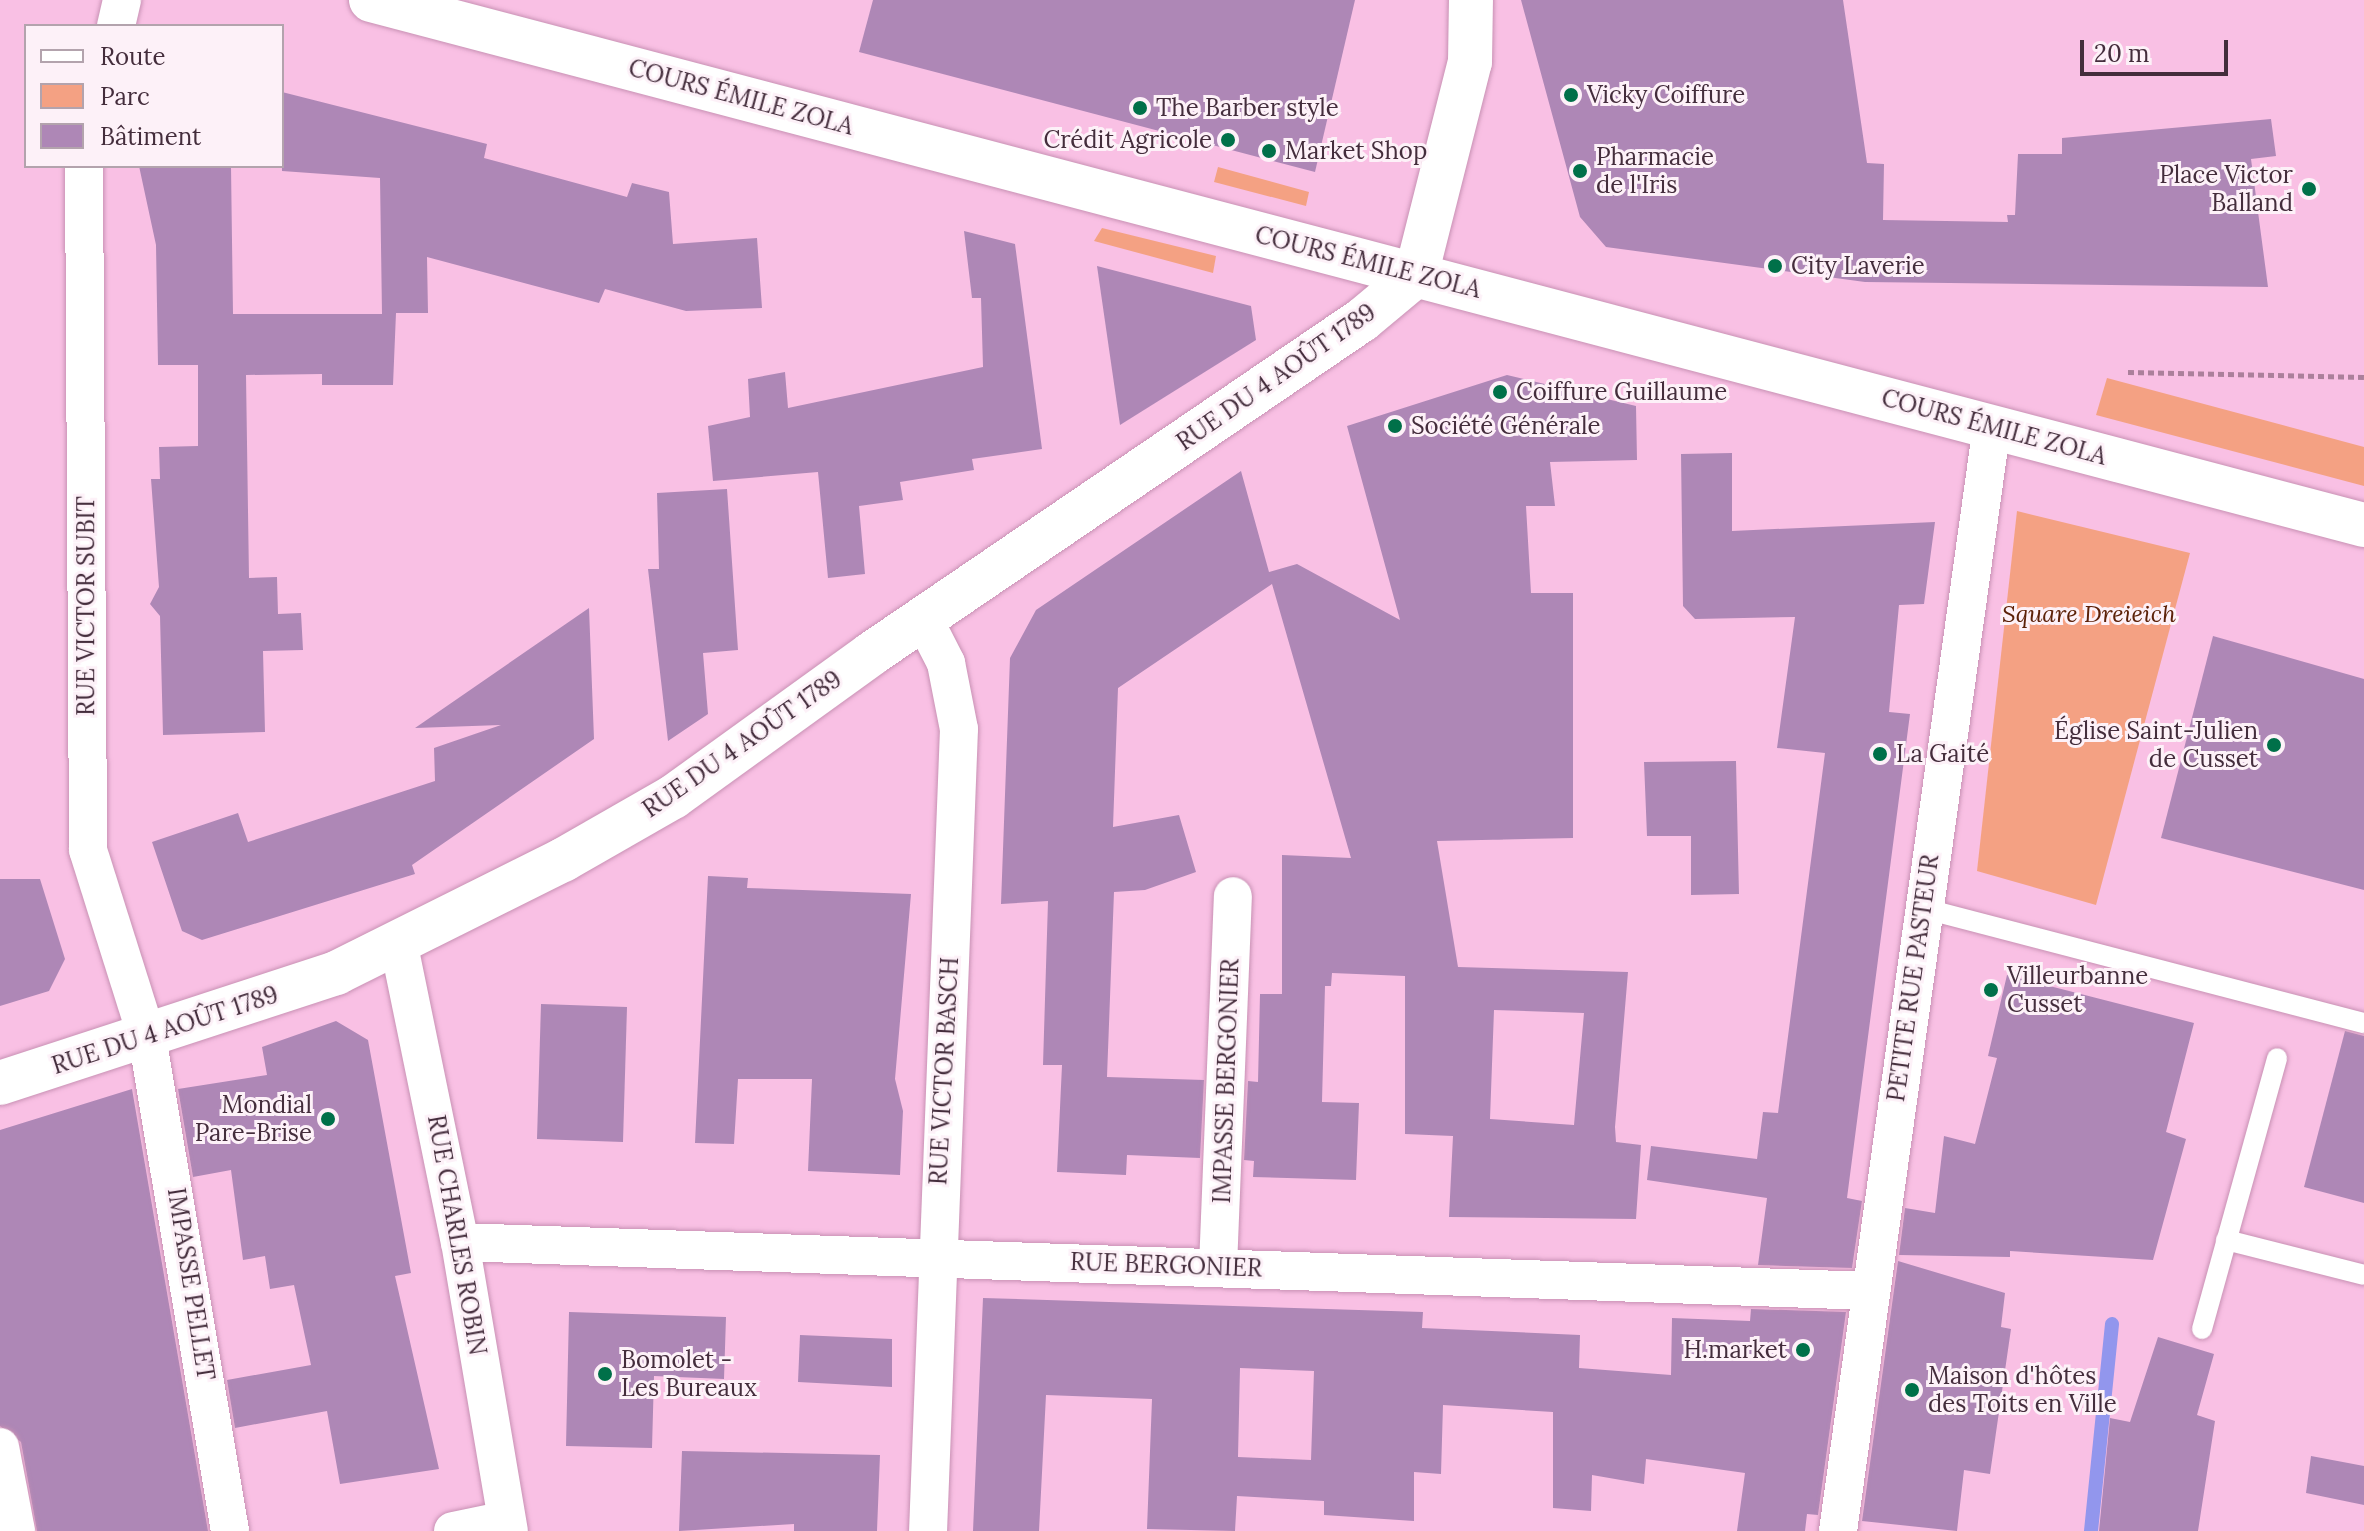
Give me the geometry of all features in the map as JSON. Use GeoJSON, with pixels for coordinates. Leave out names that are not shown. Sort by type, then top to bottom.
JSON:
{"type":"FeatureCollection","features":[{"type":"Feature","properties":{"kind":"main road","name":"COURS ÉMILE ZOLA"},"geometry":{"type":"LineString","coordinates":[[371,0],[2364,525]]}},
{"type":"Feature","properties":{"kind":"main road"},"geometry":{"type":"LineString","coordinates":[[1416,275],[1470,62],[1471,0]]}},
{"type":"Feature","properties":{"kind":"main road","name":"RUE DU 4 AOÛT 1789"},"geometry":{"type":"LineString","coordinates":[[0,1083],[336,973],[673,797],[923,618],[1349,329],[1416,275]]}},
{"type":"Feature","properties":{"kind":"street"},"geometry":{"type":"LineString","coordinates":[[116,24],[122,0]]}},
{"type":"Feature","properties":{"kind":"street","name":"RUE VICTOR SUBIT"},"geometry":{"type":"LineString","coordinates":[[84,168],[88,850],[147,1037]]}},
{"type":"Feature","properties":{"kind":"street","name":"PETITE RUE PASTEUR"},"geometry":{"type":"LineString","coordinates":[[1838,1531],[1922,908],[1992,426]]}},
{"type":"Feature","properties":{"kind":"street","name":"RUE VICTOR BASCH"},"geometry":{"type":"LineString","coordinates":[[923,618],[946,663],[959,729],[936,1256],[928,1531]]}},
{"type":"Feature","properties":{"kind":"street","name":"IMPASSE BERGONIER"},"geometry":{"type":"LineString","coordinates":[[1218,1267],[1233,896]]}},
{"type":"Feature","properties":{"kind":"street","name":"RUE CHARLES ROBIN"},"geometry":{"type":"LineString","coordinates":[[398,941],[460,1242],[507,1525]]}},
{"type":"Feature","properties":{"kind":"street","name":"IMPASSE PELLET"},"geometry":{"type":"LineString","coordinates":[[147,1037],[230,1531]]}},
{"type":"Feature","properties":{"kind":"street","name":"RUE BERGONIER"},"geometry":{"type":"LineString","coordinates":[[460,1242],[936,1256],[1871,1291]]}},
{"type":"Feature","properties":{"kind":"street"},"geometry":{"type":"LineString","coordinates":[[0,1447],[16,1531]]}},
{"type":"Feature","properties":{"kind":"street"},"geometry":{"type":"LineString","coordinates":[[453,1531],[507,1525]]}},
{"type":"Feature","properties":{"kind":"lane"},"geometry":{"type":"LineString","coordinates":[[1922,908],[2364,1023]]}},
{"type":"Feature","properties":{"kind":"lane"},"geometry":{"type":"LineString","coordinates":[[2202,1329],[2277,1058]]}},
{"type":"Feature","properties":{"kind":"lane"},"geometry":{"type":"LineString","coordinates":[[2226,1240],[2364,1275]]}},
{"type":"Feature","properties":{"kind":"path"},"geometry":{"type":"LineString","coordinates":[[2128,372],[2364,377]]}},
{"type":"Feature","properties":{"kind":"green space"},"geometry":{"type":"Polygon","coordinates":[[[1218,167],[1309,192],[1306,206],[1214,182],[1218,167]]]}},
{"type":"Feature","properties":{"kind":"green space"},"geometry":{"type":"Polygon","coordinates":[[[1102,228],[1216,256],[1213,273],[1094,241],[1102,228]]]}},
{"type":"Feature","properties":{"kind":"green space"},"geometry":{"type":"Polygon","coordinates":[[[2107,378],[2364,447],[2364,486],[2096,415],[2107,378]]]}},
{"type":"Feature","properties":{"kind":"green space","name":"Square Dreieich"},"geometry":{"type":"Polygon","coordinates":[[[2017,511],[2190,553],[2096,905],[1977,871],[2017,511]]]}},
{"type":"Feature","properties":{"kind":"building"},"geometry":{"type":"Polygon","coordinates":[[[873,0],[1355,0],[1315,172],[859,52],[873,0]]]}},
{"type":"Feature","properties":{"kind":"building"},"geometry":{"type":"Polygon","coordinates":[[[1521,0],[1843,0],[1867,163],[1884,164],[1883,220],[2008,222],[2007,215],[2015,215],[2018,154],[2062,154],[2062,138],[2271,119],[2276,156],[2251,159],[2268,287],[1865,282],[1606,247],[1580,217],[1521,0]]]}},
{"type":"Feature","properties":{"kind":"building"},"geometry":{"type":"Polygon","coordinates":[[[284,93],[487,144],[484,158],[627,197],[632,183],[669,192],[673,244],[757,238],[762,308],[686,311],[605,289],[599,303],[427,257],[428,313],[396,313],[393,385],[322,385],[322,374],[246,375],[249,578],[277,577],[278,614],[301,613],[303,650],[263,651],[265,732],[163,735],[160,616],[150,604],[159,587],[151,479],[160,479],[159,447],[198,446],[198,365],[158,365],[156,245],[139,168],[231,168],[233,314],[382,314],[380,178],[282,171],[284,93]]]}},
{"type":"Feature","properties":{"kind":"building"},"geometry":{"type":"Polygon","coordinates":[[[964,231],[1015,244],[1042,449],[972,459],[974,470],[900,482],[903,500],[859,506],[865,574],[828,578],[818,472],[713,481],[708,426],[750,417],[748,379],[785,372],[788,408],[983,367],[981,298],[972,298],[964,231]]]}},
{"type":"Feature","properties":{"kind":"building"},"geometry":{"type":"Polygon","coordinates":[[[1097,266],[1251,306],[1256,340],[1120,425],[1097,266]]]}},
{"type":"Feature","properties":{"kind":"building"},"geometry":{"type":"Polygon","coordinates":[[[1507,375],[1636,406],[1637,460],[1550,462],[1555,506],[1526,506],[1531,593],[1573,593],[1573,838],[1437,841],[1458,967],[1628,972],[1615,1127],[1616,1142],[1641,1145],[1636,1219],[1449,1217],[1453,1136],[1405,1134],[1405,976],[1332,973],[1331,986],[1325,986],[1322,1102],[1359,1103],[1356,1180],[1253,1177],[1254,1161],[1244,1160],[1248,1081],[1258,1082],[1260,994],[1282,994],[1282,855],[1351,858],[1272,584],[1118,688],[1113,827],[1179,815],[1196,872],[1145,890],[1114,892],[1107,1077],[1204,1080],[1200,1158],[1127,1155],[1126,1175],[1057,1172],[1062,1065],[1043,1065],[1048,901],[1001,904],[1010,658],[1036,610],[1241,471],[1269,572],[1297,564],[1400,620],[1347,426],[1507,375]],[[1494,1010],[1490,1119],[1574,1125],[1584,1013],[1494,1010]]]}},
{"type":"Feature","properties":{"kind":"building"},"geometry":{"type":"Polygon","coordinates":[[[1732,453],[1732,531],[1935,522],[1924,604],[1899,605],[1889,712],[1910,714],[1847,1198],[1862,1201],[1852,1268],[1758,1265],[1767,1198],[1647,1180],[1651,1146],[1757,1159],[1763,1112],[1778,1113],[1825,753],[1777,748],[1795,617],[1695,619],[1683,606],[1681,454],[1732,453]]]}},
{"type":"Feature","properties":{"kind":"building"},"geometry":{"type":"Polygon","coordinates":[[[727,489],[738,650],[703,653],[708,714],[668,741],[648,569],[659,569],[657,493],[727,489]]]}},
{"type":"Feature","properties":{"kind":"building"},"geometry":{"type":"Polygon","coordinates":[[[589,608],[594,739],[412,865],[415,874],[202,940],[182,931],[152,842],[238,813],[248,842],[435,781],[434,748],[501,725],[415,728],[589,608]]]}},
{"type":"Feature","properties":{"kind":"building","name":"Église Saint-Julien de Cusset"},"geometry":{"type":"Polygon","coordinates":[[[2213,636],[2364,679],[2364,890],[2161,838],[2213,636]]]}},
{"type":"Feature","properties":{"kind":"building"},"geometry":{"type":"Polygon","coordinates":[[[1736,761],[1739,894],[1691,895],[1691,836],[1647,836],[1644,762],[1736,761]]]}},
{"type":"Feature","properties":{"kind":"building"},"geometry":{"type":"Polygon","coordinates":[[[708,876],[748,878],[747,888],[911,894],[895,1079],[903,1111],[900,1175],[808,1171],[812,1079],[738,1079],[734,1144],[695,1143],[708,876]]]}},
{"type":"Feature","properties":{"kind":"building"},"geometry":{"type":"Polygon","coordinates":[[[0,879],[40,879],[65,959],[49,991],[0,1006],[0,879]]]}},
{"type":"Feature","properties":{"kind":"building"},"geometry":{"type":"Polygon","coordinates":[[[2007,975],[2194,1023],[2166,1132],[2186,1139],[2153,1260],[2010,1251],[2010,1257],[1899,1255],[1905,1208],[1935,1213],[1944,1136],[1975,1144],[1997,1058],[1988,1056],[2007,975]]]}},
{"type":"Feature","properties":{"kind":"building"},"geometry":{"type":"Polygon","coordinates":[[[541,1004],[627,1007],[623,1142],[537,1139],[541,1004]]]}},
{"type":"Feature","properties":{"kind":"building"},"geometry":{"type":"Polygon","coordinates":[[[336,1021],[368,1040],[411,1273],[395,1276],[439,1469],[340,1484],[327,1411],[235,1428],[227,1380],[311,1365],[294,1285],[270,1289],[265,1256],[243,1260],[231,1170],[193,1177],[178,1089],[267,1075],[262,1047],[336,1021]]]}},
{"type":"Feature","properties":{"kind":"building"},"geometry":{"type":"Polygon","coordinates":[[[2345,1031],[2364,1036],[2364,1203],[2304,1187],[2345,1031]]]}},
{"type":"Feature","properties":{"kind":"building"},"geometry":{"type":"Polygon","coordinates":[[[132,1089],[208,1531],[37,1531],[21,1442],[0,1426],[0,1130],[132,1089]]]}},
{"type":"Feature","properties":{"kind":"building"},"geometry":{"type":"Polygon","coordinates":[[[1898,1261],[2005,1293],[2001,1327],[2011,1329],[1990,1474],[1964,1470],[1957,1531],[1862,1521],[1898,1261]]]}},
{"type":"Feature","properties":{"kind":"building"},"geometry":{"type":"Polygon","coordinates":[[[983,1298],[1423,1312],[1422,1328],[1580,1335],[1579,1368],[1671,1375],[1672,1318],[1750,1321],[1751,1309],[1846,1312],[1818,1515],[1807,1514],[1805,1531],[1737,1531],[1745,1473],[1646,1459],[1644,1484],[1592,1475],[1591,1511],[1553,1508],[1553,1412],[1443,1405],[1441,1474],[1414,1472],[1414,1521],[1324,1515],[1324,1501],[1237,1496],[1235,1531],[1147,1529],[1152,1399],[1046,1395],[1039,1531],[973,1531],[983,1298]],[[1240,1368],[1238,1457],[1311,1460],[1314,1371],[1240,1368]]]}},
{"type":"Feature","properties":{"kind":"building"},"geometry":{"type":"Polygon","coordinates":[[[569,1312],[726,1317],[724,1379],[654,1376],[652,1448],[566,1446],[569,1312]]]}},
{"type":"Feature","properties":{"kind":"building"},"geometry":{"type":"Polygon","coordinates":[[[800,1335],[892,1339],[892,1387],[798,1382],[800,1335]]]}},
{"type":"Feature","properties":{"kind":"building"},"geometry":{"type":"Polygon","coordinates":[[[2158,1337],[2214,1354],[2197,1415],[2215,1421],[2198,1531],[2099,1531],[2110,1418],[2130,1422],[2158,1337]]]}},
{"type":"Feature","properties":{"kind":"building"},"geometry":{"type":"Polygon","coordinates":[[[682,1451],[880,1455],[877,1531],[794,1531],[794,1524],[679,1531],[682,1451]]]}},
{"type":"Feature","properties":{"kind":"building"},"geometry":{"type":"Polygon","coordinates":[[[2311,1456],[2364,1466],[2364,1505],[2306,1493],[2311,1456]]]}},
{"type":"Feature","properties":{"kind":"waterway"},"geometry":{"type":"LineString","coordinates":[[2091,1531],[2112,1324]]}},
{"type":"Feature","properties":{"kind":"place","name":"Vicky Coiffure"},"geometry":{"type":"Point","coordinates":[1571,95]}},
{"type":"Feature","properties":{"kind":"place","name":"The Barber style"},"geometry":{"type":"Point","coordinates":[1140,108]}},
{"type":"Feature","properties":{"kind":"place","name":"Crédit Agricole"},"geometry":{"type":"Point","coordinates":[1228,140]}},
{"type":"Feature","properties":{"kind":"place","name":"Market Shop"},"geometry":{"type":"Point","coordinates":[1269,151]}},
{"type":"Feature","properties":{"kind":"place","name":"Pharmacie de l'Iris"},"geometry":{"type":"Point","coordinates":[1580,171]}},
{"type":"Feature","properties":{"kind":"place","name":"Place Victor Balland"},"geometry":{"type":"Point","coordinates":[2309,189]}},
{"type":"Feature","properties":{"kind":"place","name":"City Laverie"},"geometry":{"type":"Point","coordinates":[1775,266]}},
{"type":"Feature","properties":{"kind":"place","name":"Coiffure Guillaume"},"geometry":{"type":"Point","coordinates":[1500,392]}},
{"type":"Feature","properties":{"kind":"place","name":"Société Générale"},"geometry":{"type":"Point","coordinates":[1395,426]}},
{"type":"Feature","properties":{"kind":"place","name":"Église Saint-Julien de Cusset"},"geometry":{"type":"Point","coordinates":[2274,745]}},
{"type":"Feature","properties":{"kind":"place","name":"La Gaité"},"geometry":{"type":"Point","coordinates":[1880,754]}},
{"type":"Feature","properties":{"kind":"place","name":"Villeurbanne Cusset"},"geometry":{"type":"Point","coordinates":[1991,990]}},
{"type":"Feature","properties":{"kind":"place","name":"Mondial Pare-Brise"},"geometry":{"type":"Point","coordinates":[328,1119]}},
{"type":"Feature","properties":{"kind":"place","name":"H.market"},"geometry":{"type":"Point","coordinates":[1803,1350]}},
{"type":"Feature","properties":{"kind":"place","name":"Bomolet - Les Bureaux"},"geometry":{"type":"Point","coordinates":[605,1374]}},
{"type":"Feature","properties":{"kind":"place","name":"Maison d'hôtes des Toits en Ville"},"geometry":{"type":"Point","coordinates":[1912,1390]}}]}
